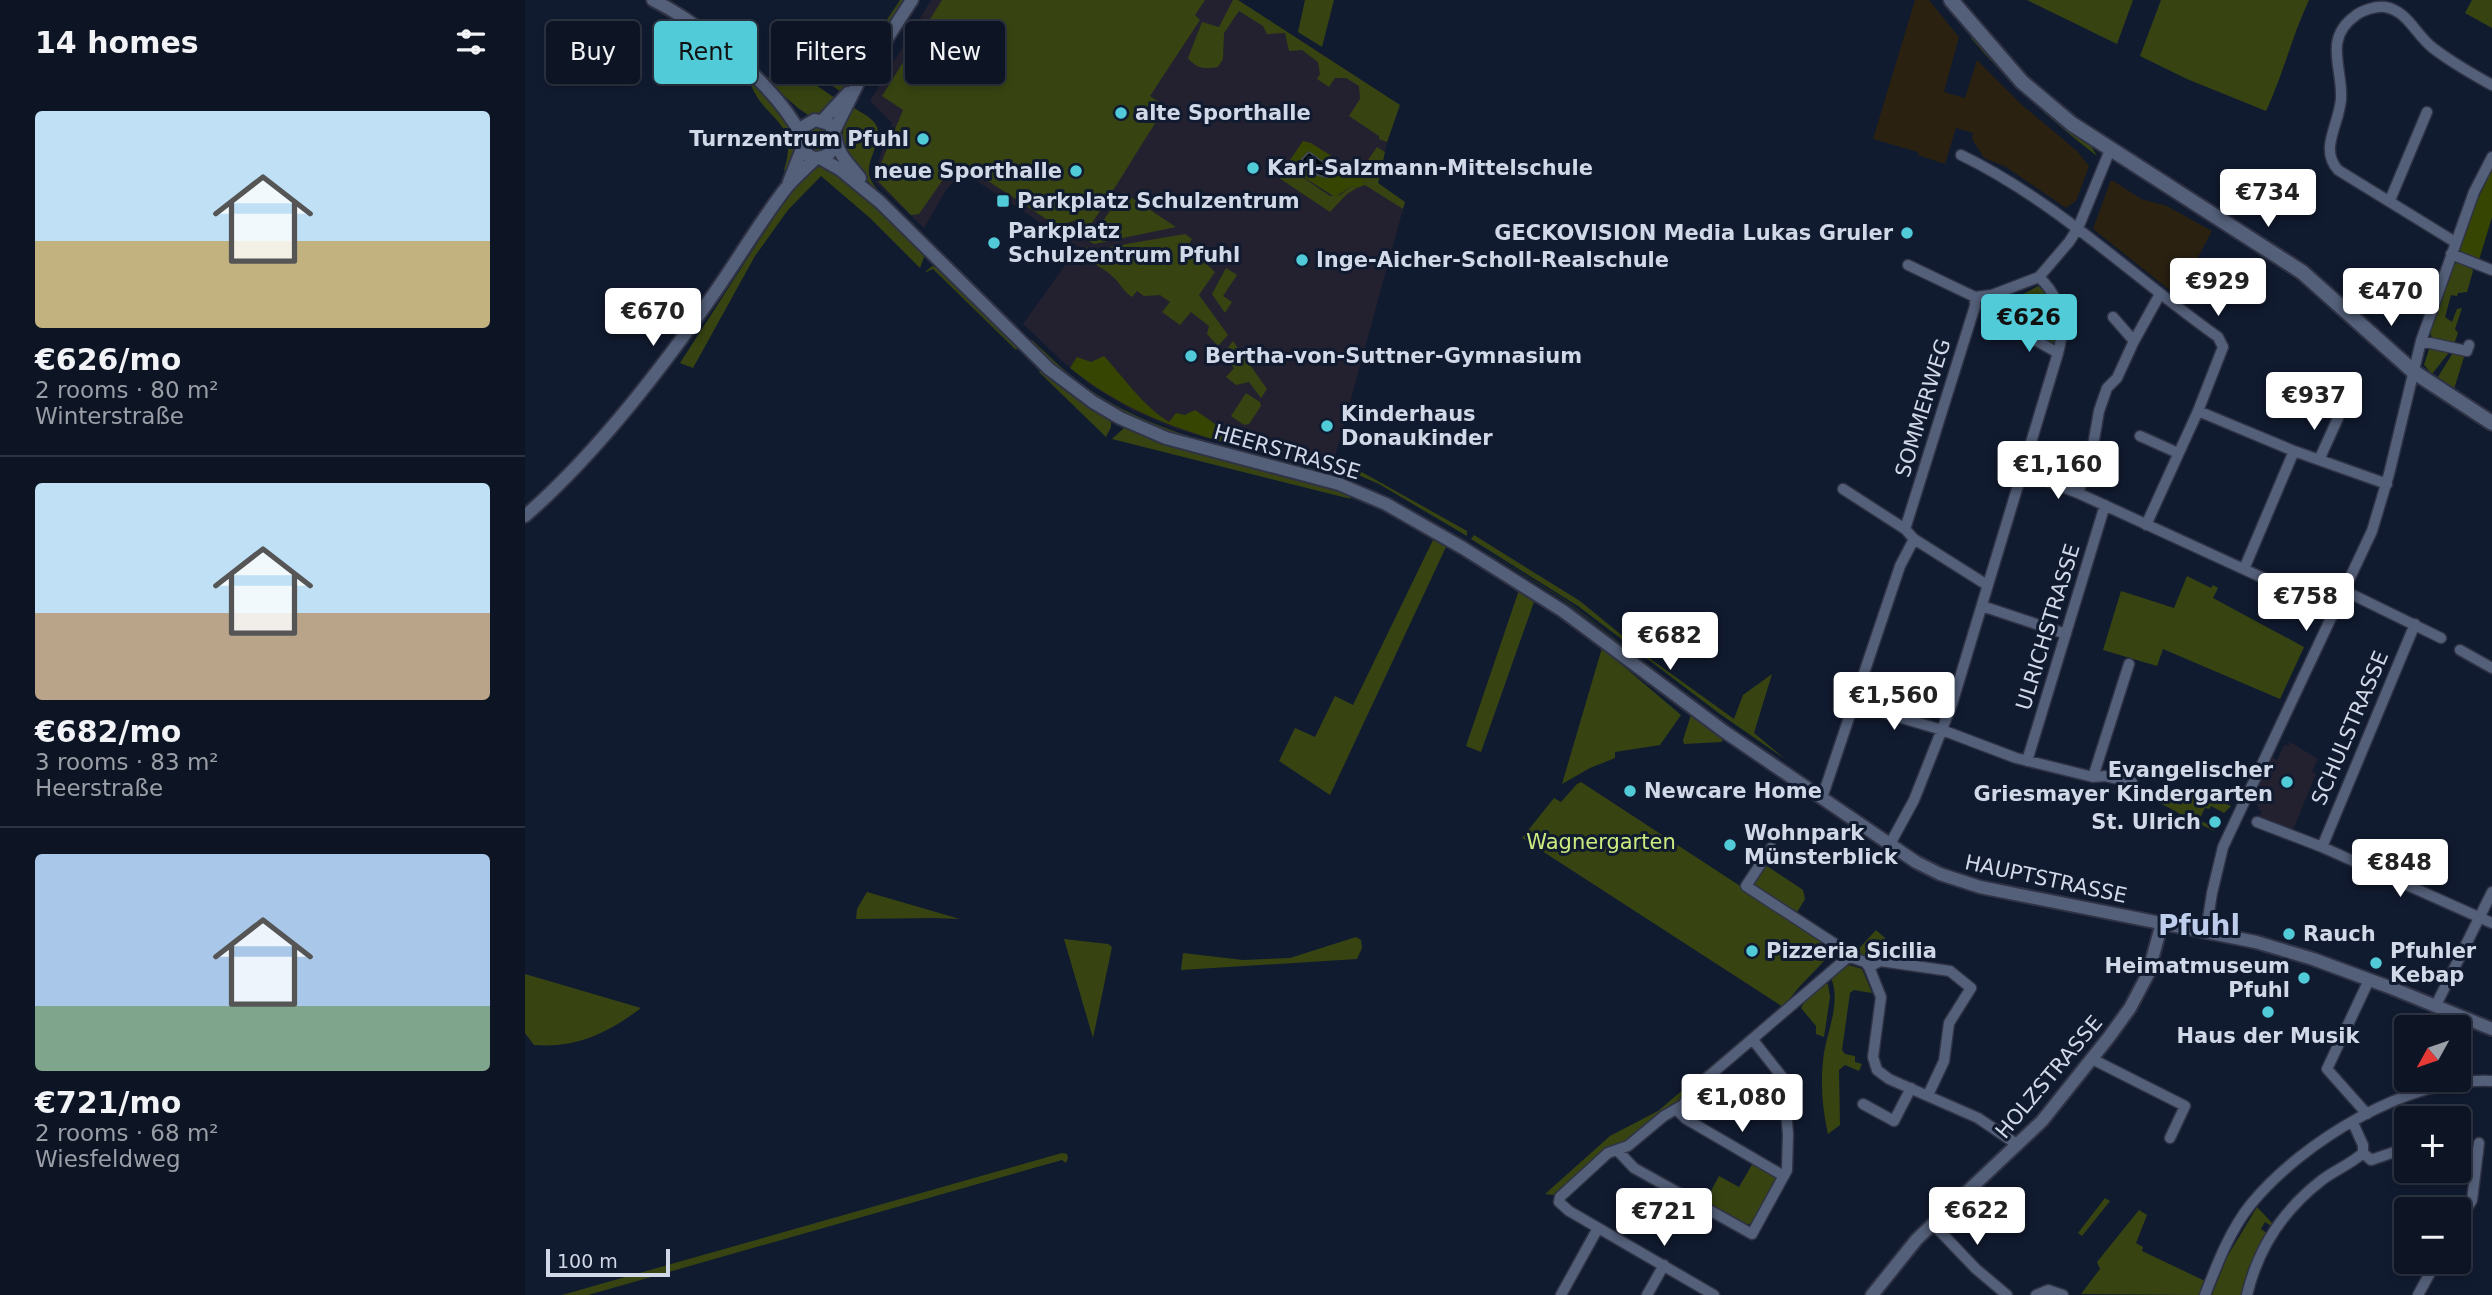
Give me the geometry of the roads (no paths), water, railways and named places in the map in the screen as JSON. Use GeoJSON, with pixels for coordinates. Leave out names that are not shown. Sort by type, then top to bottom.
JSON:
{"type":"FeatureCollection","features":[{"type":"Feature","properties":{"kind":"main road"},"geometry":{"type":"LineString","coordinates":[[1951,0],[2031,91],[2072,124],[2302,272],[2414,372],[2492,423]]}},
{"type":"Feature","properties":{"kind":"street"},"geometry":{"type":"LineString","coordinates":[[653,0],[704,31],[764,86],[804,128]]}},
{"type":"Feature","properties":{"kind":"street"},"geometry":{"type":"LineString","coordinates":[[891,32],[912,0]]}},
{"type":"Feature","properties":{"kind":"street"},"geometry":{"type":"LineString","coordinates":[[2455,242],[2338,170],[2331,162],[2329,149],[2340,109],[2342,82],[2335,58],[2336,40],[2346,22],[2360,11],[2382,6],[2398,11],[2432,47],[2492,85]]}},
{"type":"Feature","properties":{"kind":"street"},"geometry":{"type":"LineString","coordinates":[[818,158],[808,155],[802,149],[799,139],[804,128],[823,121],[857,84]]}},
{"type":"Feature","properties":{"kind":"street"},"geometry":{"type":"LineString","coordinates":[[525,516],[602,436],[657,372],[787,187],[818,158],[832,152],[835,137],[858,84]]}},
{"type":"Feature","properties":{"kind":"street"},"geometry":{"type":"LineString","coordinates":[[2390,200],[2427,113]]}},
{"type":"Feature","properties":{"kind":"street"},"geometry":{"type":"LineString","coordinates":[[823,121],[835,137]]}},
{"type":"Feature","properties":{"kind":"street","name":"HEERSTRASSE"},"geometry":{"type":"LineString","coordinates":[[835,137],[843,157],[880,202]]}},
{"type":"Feature","properties":{"kind":"street"},"geometry":{"type":"LineString","coordinates":[[787,187],[802,149]]}},
{"type":"Feature","properties":{"kind":"street"},"geometry":{"type":"LineString","coordinates":[[1908,265],[1975,297],[1992,295],[2039,277],[2059,256],[2078,228],[2110,150]]}},
{"type":"Feature","properties":{"kind":"street"},"geometry":{"type":"LineString","coordinates":[[1961,155],[1994,171],[2078,228],[2218,337],[2223,347],[2198,411],[2146,525]]}},
{"type":"Feature","properties":{"kind":"street"},"geometry":{"type":"LineString","coordinates":[[2206,931],[2222,850],[2372,531],[2421,341],[2474,192],[2492,157]]}},
{"type":"Feature","properties":{"kind":"street","name":"HEERSTRASSE"},"geometry":{"type":"LineString","coordinates":[[818,158],[841,170],[880,202],[1049,369],[1093,402],[1120,418],[1166,438],[1339,484],[1385,504],[1563,611],[1740,743]]}},
{"type":"Feature","properties":{"kind":"street"},"geometry":{"type":"LineString","coordinates":[[2451,254],[2492,270]]}},
{"type":"Feature","properties":{"kind":"street"},"geometry":{"type":"LineString","coordinates":[[1890,844],[1915,800],[1942,730],[2059,353],[2064,327],[2056,301],[2047,284],[2039,277]]}},
{"type":"Feature","properties":{"kind":"street"},"geometry":{"type":"LineString","coordinates":[[2078,493],[2091,457],[2099,411],[2107,388],[2117,378],[2134,341],[2161,294]]}},
{"type":"Feature","properties":{"kind":"street","name":"SOMMERWEG"},"geometry":{"type":"LineString","coordinates":[[1905,529],[1975,306],[1975,297]]}},
{"type":"Feature","properties":{"kind":"street"},"geometry":{"type":"LineString","coordinates":[[2113,317],[2134,341]]}},
{"type":"Feature","properties":{"kind":"street"},"geometry":{"type":"LineString","coordinates":[[2014,328],[2059,353]]}},
{"type":"Feature","properties":{"kind":"street"},"geometry":{"type":"LineString","coordinates":[[2421,341],[2467,351],[2469,345]]}},
{"type":"Feature","properties":{"kind":"street"},"geometry":{"type":"LineString","coordinates":[[2198,411],[2386,484]]}},
{"type":"Feature","properties":{"kind":"street"},"geometry":{"type":"LineString","coordinates":[[2319,460],[2338,418]]}},
{"type":"Feature","properties":{"kind":"street"},"geometry":{"type":"LineString","coordinates":[[2140,436],[2178,453]]}},
{"type":"Feature","properties":{"kind":"street"},"geometry":{"type":"LineString","coordinates":[[2244,569],[2294,450]]}},
{"type":"Feature","properties":{"kind":"street"},"geometry":{"type":"LineString","coordinates":[[2022,471],[2105,505],[2335,611]]}},
{"type":"Feature","properties":{"kind":"street"},"geometry":{"type":"LineString","coordinates":[[1843,489],[1905,529],[1914,539],[1987,585]]}},
{"type":"Feature","properties":{"kind":"street","name":"ULRICHSTRASSE"},"geometry":{"type":"LineString","coordinates":[[2027,761],[2105,505]]}},
{"type":"Feature","properties":{"kind":"street"},"geometry":{"type":"LineString","coordinates":[[1822,798],[1900,566],[1914,539]]}},
{"type":"Feature","properties":{"kind":"street"},"geometry":{"type":"LineString","coordinates":[[2345,591],[2441,638]]}},
{"type":"Feature","properties":{"kind":"street"},"geometry":{"type":"LineString","coordinates":[[1982,606],[2066,634]]}},
{"type":"Feature","properties":{"kind":"street","name":"SCHULSTRASSE"},"geometry":{"type":"LineString","coordinates":[[2322,847],[2415,624]]}},
{"type":"Feature","properties":{"kind":"street"},"geometry":{"type":"LineString","coordinates":[[2460,650],[2492,668]]}},
{"type":"Feature","properties":{"kind":"street"},"geometry":{"type":"LineString","coordinates":[[2093,777],[2129,664]]}},
{"type":"Feature","properties":{"kind":"street"},"geometry":{"type":"LineString","coordinates":[[1855,704],[1942,730],[2027,761],[2093,777],[2105,776],[2132,782]]}},
{"type":"Feature","properties":{"kind":"street","name":"HAUPTSTRASSE"},"geometry":{"type":"LineString","coordinates":[[1740,743],[1937,873],[1961,882],[2243,939],[2313,959],[2492,1029]]}},
{"type":"Feature","properties":{"kind":"street"},"geometry":{"type":"LineString","coordinates":[[2257,822],[2322,847],[2492,923]]}},
{"type":"Feature","properties":{"kind":"street"},"geometry":{"type":"LineString","coordinates":[[1771,848],[1746,886],[1842,948],[1847,958]]}},
{"type":"Feature","properties":{"kind":"street"},"geometry":{"type":"LineString","coordinates":[[2436,1005],[2492,892]]}},
{"type":"Feature","properties":{"kind":"street","name":"HOLZSTRASSE"},"geometry":{"type":"LineString","coordinates":[[1873,1295],[1917,1240],[2042,1121],[2092,1059],[2126,1014],[2138,993],[2151,965],[2162,923]]}},
{"type":"Feature","properties":{"kind":"street"},"geometry":{"type":"LineString","coordinates":[[1714,1295],[1569,1211],[1559,1202],[1566,1189],[1608,1153],[1628,1146],[1664,1116],[1677,1110],[1695,1088],[1847,958],[1859,959],[1869,967],[1881,997],[1874,1064],[1881,1074],[1978,1118],[2018,1145]]}},
{"type":"Feature","properties":{"kind":"street"},"geometry":{"type":"LineString","coordinates":[[1869,967],[1880,961],[1950,971],[1971,988],[1949,1023],[1944,1060],[1928,1095]]}},
{"type":"Feature","properties":{"kind":"street"},"geometry":{"type":"LineString","coordinates":[[2367,1114],[2327,1069],[2369,980]]}},
{"type":"Feature","properties":{"kind":"street"},"geometry":{"type":"LineString","coordinates":[[1617,1150],[1633,1168],[1752,1234],[1787,1170],[1788,1135],[1783,1078],[1753,1041]]}},
{"type":"Feature","properties":{"kind":"street"},"geometry":{"type":"LineString","coordinates":[[2092,1059],[2185,1106],[2170,1138]]}},
{"type":"Feature","properties":{"kind":"street"},"geometry":{"type":"LineString","coordinates":[[2205,1295],[2231,1236],[2250,1206],[2283,1171],[2367,1114],[2414,1092],[2455,1082],[2492,1081]]}},
{"type":"Feature","properties":{"kind":"street"},"geometry":{"type":"LineString","coordinates":[[1863,1104],[1894,1121],[1911,1088]]}},
{"type":"Feature","properties":{"kind":"street"},"geometry":{"type":"LineString","coordinates":[[1677,1110],[1686,1119],[1784,1176]]}},
{"type":"Feature","properties":{"kind":"street"},"geometry":{"type":"LineString","coordinates":[[2353,1123],[2363,1145],[2363,1153],[2371,1160],[2394,1151]]}},
{"type":"Feature","properties":{"kind":"street"},"geometry":{"type":"LineString","coordinates":[[2471,1149],[2478,1148],[2471,1201]]}},
{"type":"Feature","properties":{"kind":"street"},"geometry":{"type":"LineString","coordinates":[[2247,1295],[2252,1270],[2261,1250],[2282,1218],[2323,1180],[2363,1153]]}},
{"type":"Feature","properties":{"kind":"street"},"geometry":{"type":"LineString","coordinates":[[1933,1224],[1976,1269],[2007,1295]]}},
{"type":"Feature","properties":{"kind":"street"},"geometry":{"type":"LineString","coordinates":[[1561,1295],[1598,1228]]}},
{"type":"Feature","properties":{"kind":"street"},"geometry":{"type":"LineString","coordinates":[[1647,1295],[1664,1265]]}},
{"type":"Feature","properties":{"kind":"street"},"geometry":{"type":"LineString","coordinates":[[2419,1295],[2430,1274]]}},
{"type":"Feature","properties":{"kind":"street"},"geometry":{"type":"LineString","coordinates":[[2036,1295],[2048,1290],[2063,1295]]}},
{"type":"Feature","properties":{"kind":"place","name":"alte Sporthalle"},"geometry":{"type":"Point","coordinates":[1121,113]}},
{"type":"Feature","properties":{"kind":"place","name":"Turnzentrum Pfuhl"},"geometry":{"type":"Point","coordinates":[923,139]}},
{"type":"Feature","properties":{"kind":"place","name":"Karl-Salzmann-Mittelschule"},"geometry":{"type":"Point","coordinates":[1253,168]}},
{"type":"Feature","properties":{"kind":"place","name":"neue Sporthalle"},"geometry":{"type":"Point","coordinates":[1076,171]}},
{"type":"Feature","properties":{"kind":"place","name":"Parkplatz Schulzentrum"},"geometry":{"type":"Point","coordinates":[1003,201]}},
{"type":"Feature","properties":{"kind":"place","name":"GECKOVISION Media Lukas Gruler"},"geometry":{"type":"Point","coordinates":[1907,233]}},
{"type":"Feature","properties":{"kind":"place","name":"Parkplatz Schulzentrum Pfuhl"},"geometry":{"type":"Point","coordinates":[994,243]}},
{"type":"Feature","properties":{"kind":"place","name":"Inge-Aicher-Scholl-Realschule"},"geometry":{"type":"Point","coordinates":[1302,260]}},
{"type":"Feature","properties":{"kind":"place","name":"Bertha-von-Suttner-Gymnasium"},"geometry":{"type":"Point","coordinates":[1191,356]}},
{"type":"Feature","properties":{"kind":"place","name":"Kinderhaus Donaukinder"},"geometry":{"type":"Point","coordinates":[1327,426]}},
{"type":"Feature","properties":{"kind":"place","name":"Evangelischer Griesmayer Kindergarten"},"geometry":{"type":"Point","coordinates":[2287,782]}},
{"type":"Feature","properties":{"kind":"place","name":"Newcare Home"},"geometry":{"type":"Point","coordinates":[1630,791]}},
{"type":"Feature","properties":{"kind":"place","name":"St. Ulrich"},"geometry":{"type":"Point","coordinates":[2215,822]}},
{"type":"Feature","properties":{"kind":"place","name":"Wohnpark Münsterblick"},"geometry":{"type":"Point","coordinates":[1730,845]}},
{"type":"Feature","properties":{"kind":"place","name":"Rauch"},"geometry":{"type":"Point","coordinates":[2289,934]}},
{"type":"Feature","properties":{"kind":"place","name":"Pizzeria Sicilia"},"geometry":{"type":"Point","coordinates":[1752,951]}},
{"type":"Feature","properties":{"kind":"place","name":"Pfuhler Kebap"},"geometry":{"type":"Point","coordinates":[2376,963]}},
{"type":"Feature","properties":{"kind":"place","name":"Heimatmuseum Pfuhl"},"geometry":{"type":"Point","coordinates":[2304,978]}},
{"type":"Feature","properties":{"kind":"place","name":"Haus der Musik"},"geometry":{"type":"Point","coordinates":[2268,1012]}},
{"type":"Feature","properties":{"kind":"district","name":"Pfuhl"},"geometry":{"type":"Point","coordinates":[2199,925]}},
{"type":"Feature","properties":{"kind":"park label","name":"Wagnergarten"},"geometry":{"type":"Point","coordinates":[1601,842]}}]}
